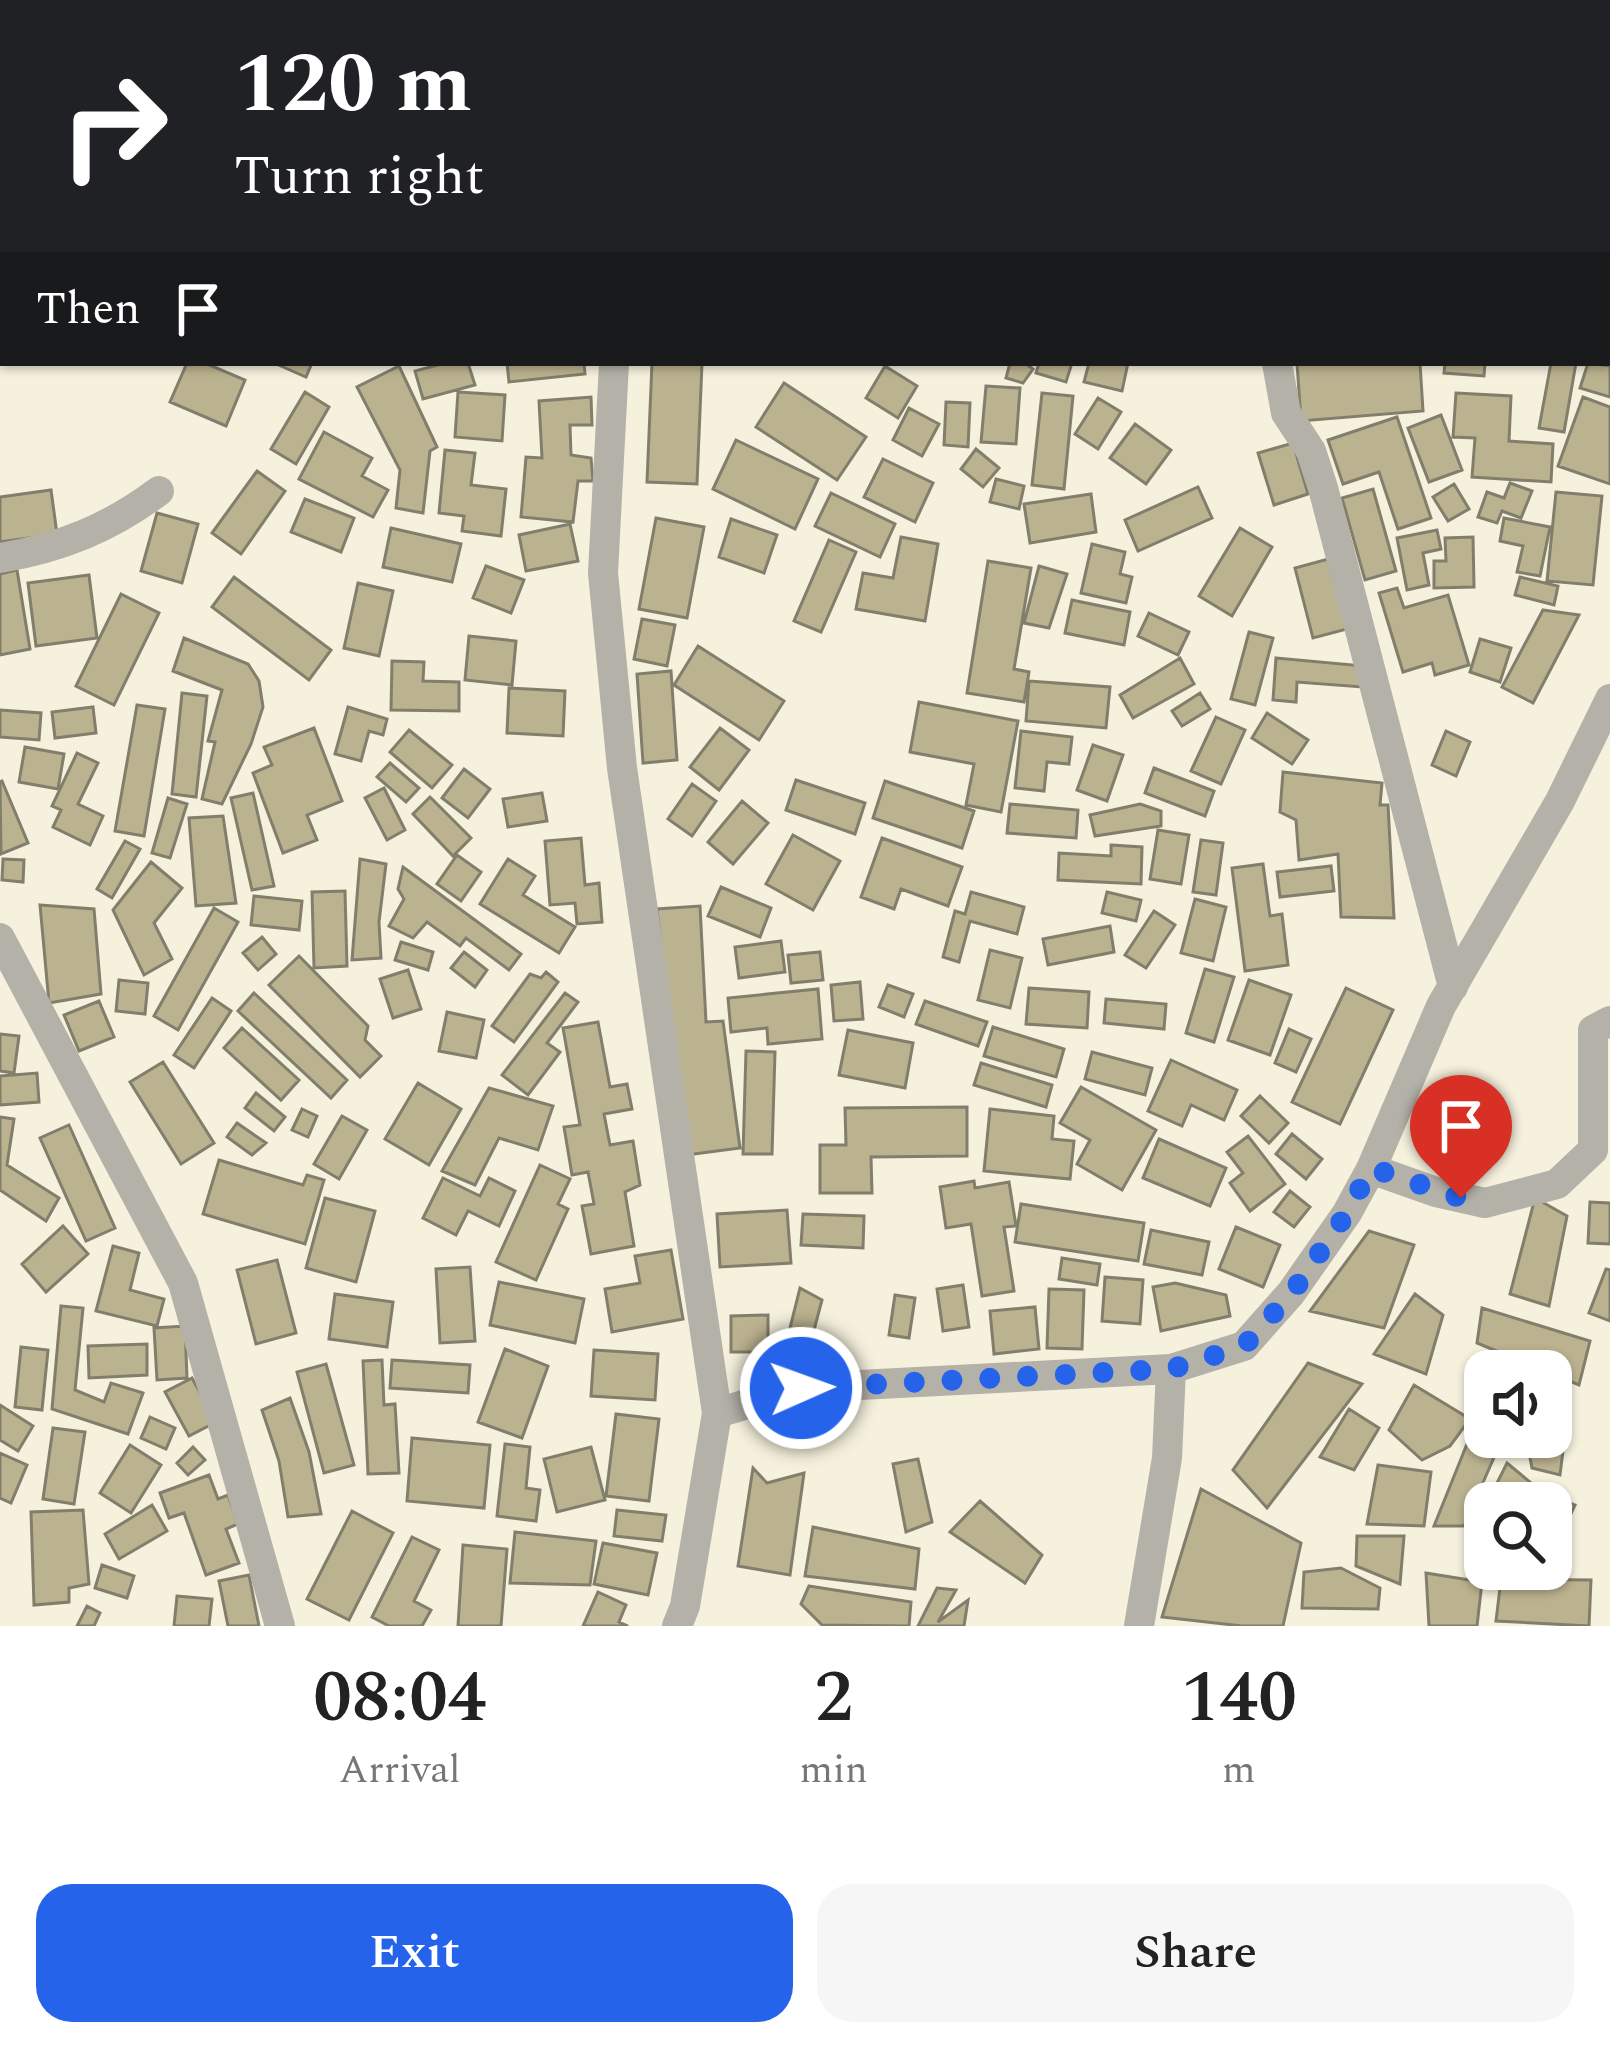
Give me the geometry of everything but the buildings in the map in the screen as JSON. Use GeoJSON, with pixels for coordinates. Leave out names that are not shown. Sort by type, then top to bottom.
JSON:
{"type":"FeatureCollection","features":[{"type":"Feature","properties":{"kind":"street"},"geometry":{"type":"LineString","coordinates":[[614,366],[603,573],[611,660],[622,768],[717,1414],[686,1606],[677,1626]]}},
{"type":"Feature","properties":{"kind":"street"},"geometry":{"type":"LineString","coordinates":[[1278,366],[1286,413],[1311,451],[1323,488],[1453,988]]}},
{"type":"Feature","properties":{"kind":"street"},"geometry":{"type":"LineString","coordinates":[[0,558],[52,550],[127,515],[158,490]]}},
{"type":"Feature","properties":{"kind":"street"},"geometry":{"type":"LineString","coordinates":[[717,1414],[801,1388],[1171,1369],[1244,1346],[1292,1293],[1347,1213],[1441,1006],[1561,801],[1610,699]]}},
{"type":"Feature","properties":{"kind":"street"},"geometry":{"type":"LineString","coordinates":[[0,938],[183,1283],[280,1626]]}},
{"type":"Feature","properties":{"kind":"street"},"geometry":{"type":"LineString","coordinates":[[1371,1168],[1436,1192],[1486,1203],[1556,1184],[1593,1150],[1593,1030],[1610,1021]]}},
{"type":"Feature","properties":{"kind":"street"},"geometry":{"type":"LineString","coordinates":[[1139,1626],[1167,1458],[1171,1369]]}},
{"type":"Feature","properties":{"kind":"route"},"geometry":{"type":"LineString","coordinates":[[801,1388],[1171,1369],[1244,1346],[1292,1293],[1347,1213],[1371,1168],[1461,1198]]}}]}
